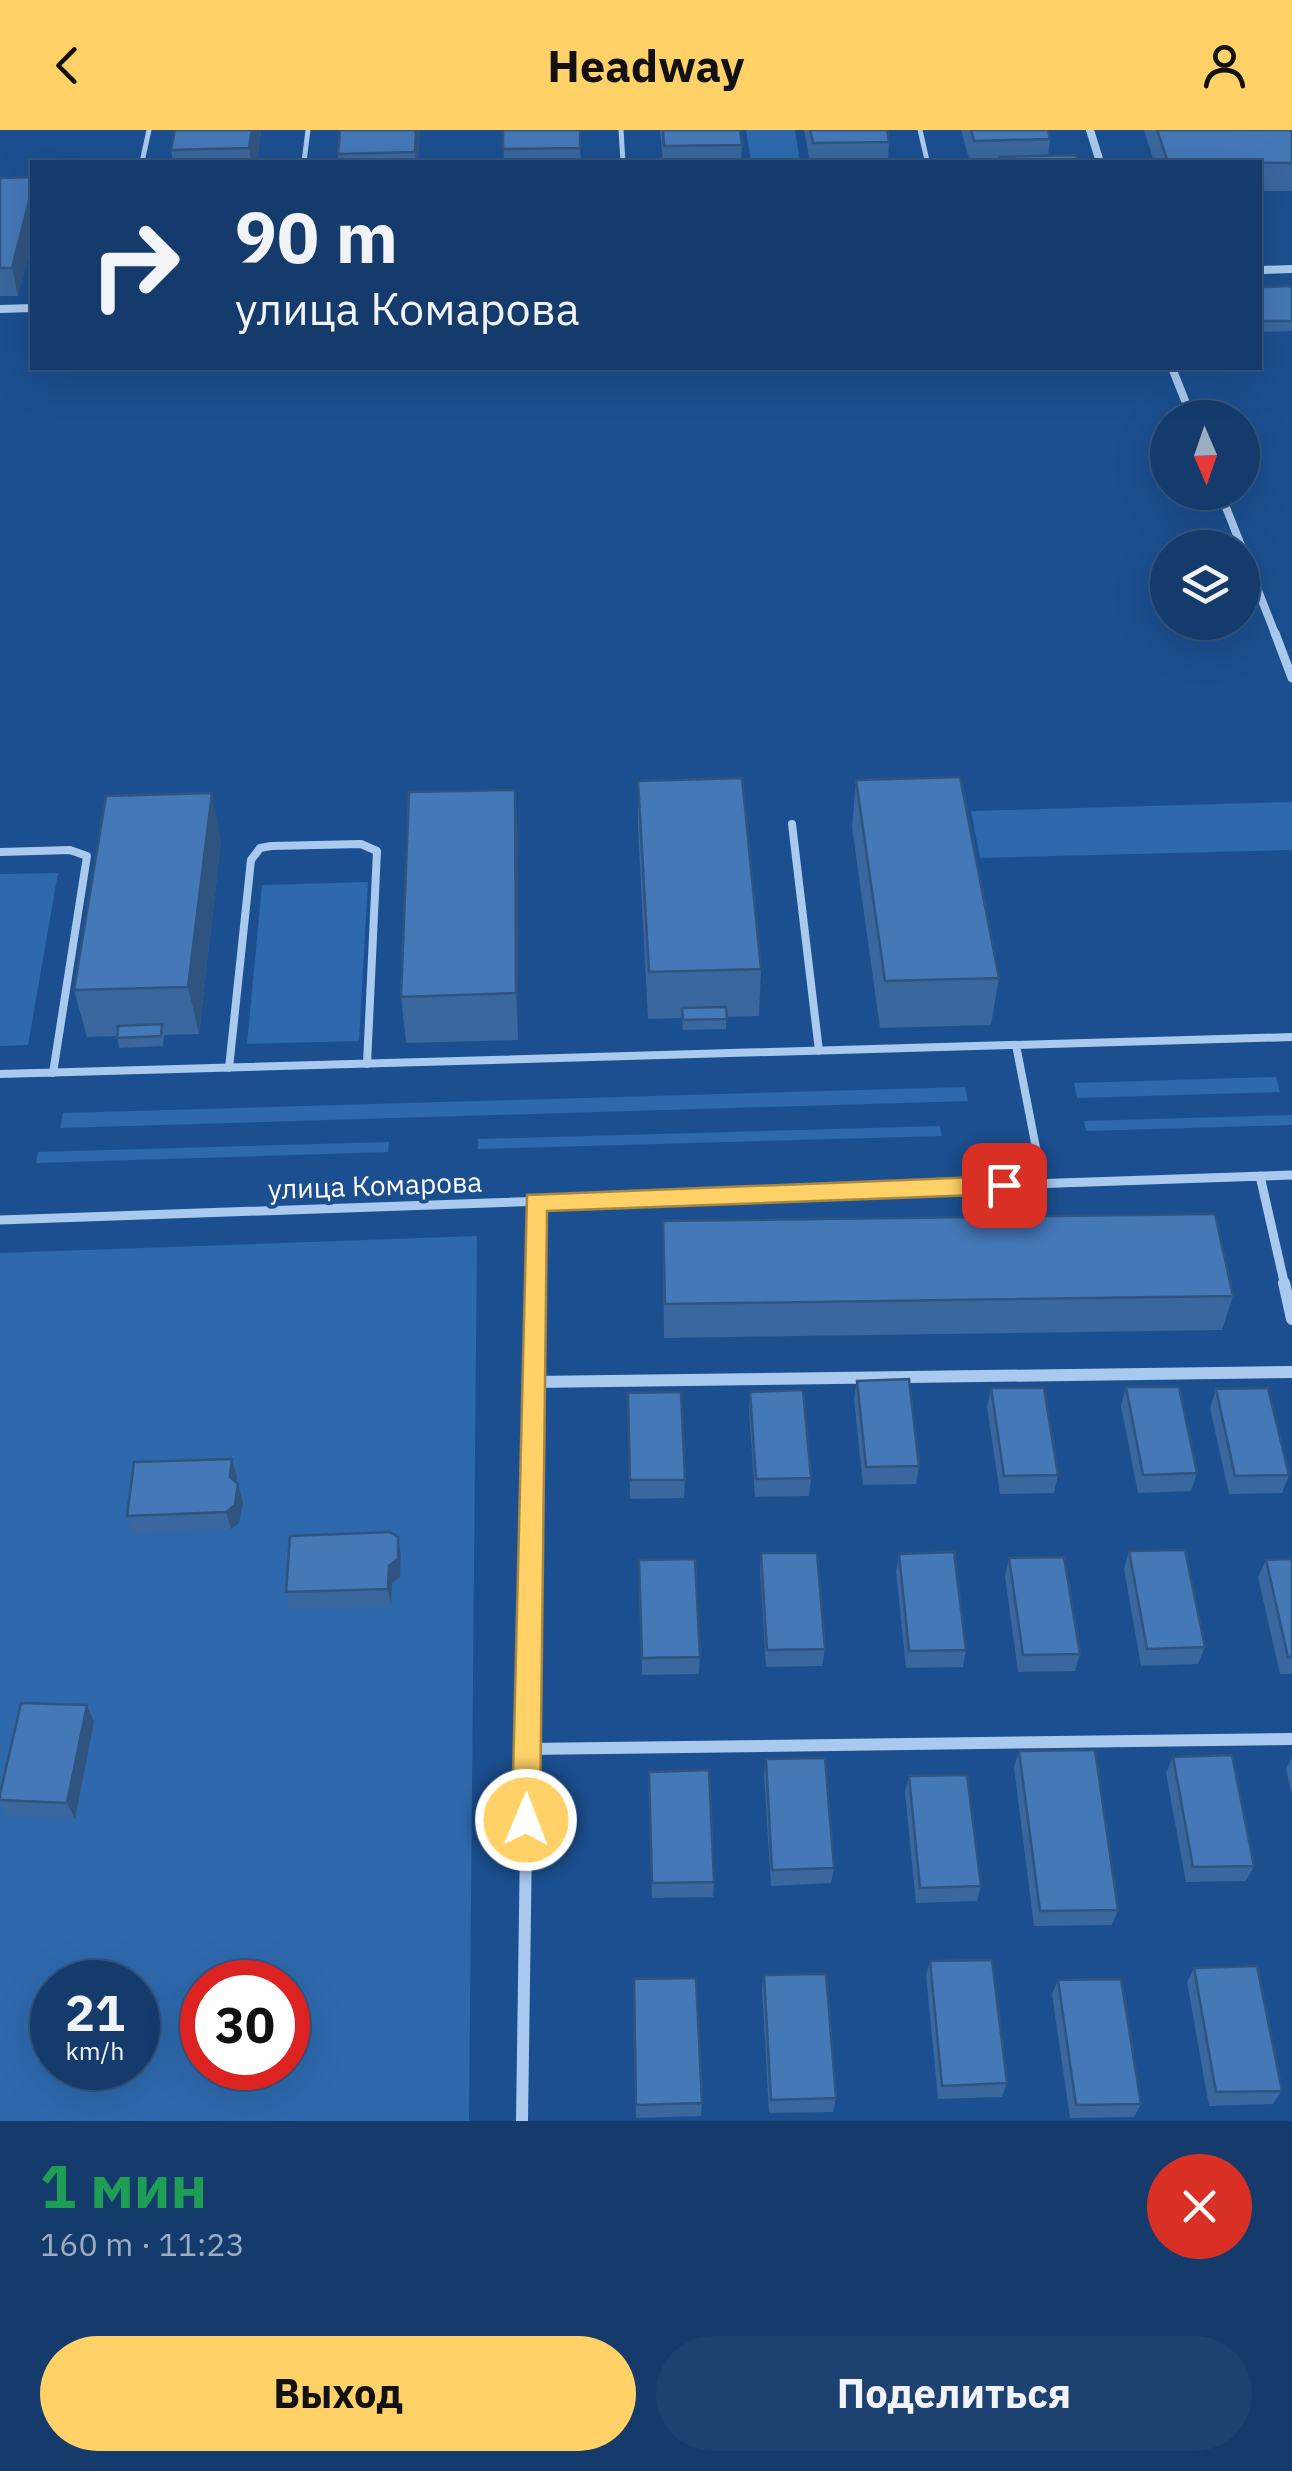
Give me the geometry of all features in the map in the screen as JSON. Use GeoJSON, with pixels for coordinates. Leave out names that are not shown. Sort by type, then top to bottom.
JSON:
{"type":"FeatureCollection","features":[{"type":"Feature","properties":{"kind":"street"},"geometry":{"type":"LineString","coordinates":[[1090,130],[1099,160]]}},
{"type":"Feature","properties":{"kind":"street"},"geometry":{"type":"LineString","coordinates":[[1262,270],[1292,269]]}},
{"type":"Feature","properties":{"kind":"street"},"geometry":{"type":"LineString","coordinates":[[0,309],[30,308]]}},
{"type":"Feature","properties":{"kind":"street"},"geometry":{"type":"LineString","coordinates":[[1173,370],[1185,400]]}},
{"type":"Feature","properties":{"kind":"street"},"geometry":{"type":"LineString","coordinates":[[1260,595],[1292,678]]}},
{"type":"Feature","properties":{"kind":"street","name":"улица Комарова"},"geometry":{"type":"LineString","coordinates":[[0,1220],[1292,1175]]}},
{"type":"Feature","properties":{"kind":"street"},"geometry":{"type":"LineString","coordinates":[[1260,1176],[1292,1319]]}},
{"type":"Feature","properties":{"kind":"street"},"geometry":{"type":"LineString","coordinates":[[522,2121],[535,1202]]}},
{"type":"Feature","properties":{"kind":"street"},"geometry":{"type":"LineString","coordinates":[[532,1382],[1292,1372]]}},
{"type":"Feature","properties":{"kind":"street"},"geometry":{"type":"LineString","coordinates":[[527,1749],[1292,1739]]}},
{"type":"Feature","properties":{"kind":"lane"},"geometry":{"type":"LineString","coordinates":[[142,160],[149,130]]}},
{"type":"Feature","properties":{"kind":"lane"},"geometry":{"type":"LineString","coordinates":[[304,160],[308,130]]}},
{"type":"Feature","properties":{"kind":"lane"},"geometry":{"type":"LineString","coordinates":[[620,130],[623,160]]}},
{"type":"Feature","properties":{"kind":"lane"},"geometry":{"type":"LineString","coordinates":[[920,130],[927,160]]}},
{"type":"Feature","properties":{"kind":"lane"},"geometry":{"type":"LineString","coordinates":[[792,824],[819,1051]]}},
{"type":"Feature","properties":{"kind":"lane"},"geometry":{"type":"LineString","coordinates":[[229,1068],[251,860],[260,848],[271,846],[360,844],[377,851],[367,1064]]}},
{"type":"Feature","properties":{"kind":"lane"},"geometry":{"type":"LineString","coordinates":[[0,852],[70,850],[88,856],[53,1073]]}},
{"type":"Feature","properties":{"kind":"lane"},"geometry":{"type":"LineString","coordinates":[[0,1074],[1292,1036]]}},
{"type":"Feature","properties":{"kind":"lane"},"geometry":{"type":"LineString","coordinates":[[1016,1045],[1043,1184]]}},
{"type":"Feature","properties":{"kind":"shaded area"},"geometry":{"type":"Polygon","coordinates":[[[746,130],[795,130],[800,160],[751,160],[746,130]]]}},
{"type":"Feature","properties":{"kind":"shaded area"},"geometry":{"type":"Polygon","coordinates":[[[1292,802],[1292,850],[980,858],[971,811],[1292,802]]]}},
{"type":"Feature","properties":{"kind":"shaded area"},"geometry":{"type":"Polygon","coordinates":[[[58,873],[28,1045],[0,1046],[0,874],[58,873]]]}},
{"type":"Feature","properties":{"kind":"shaded area"},"geometry":{"type":"Polygon","coordinates":[[[368,882],[359,1041],[247,1044],[262,885],[368,882]]]}},
{"type":"Feature","properties":{"kind":"shaded area"},"geometry":{"type":"Polygon","coordinates":[[[1276,1077],[1280,1092],[1077,1098],[1074,1083],[1276,1077]]]}},
{"type":"Feature","properties":{"kind":"shaded area"},"geometry":{"type":"Polygon","coordinates":[[[965,1087],[968,1101],[60,1128],[63,1113],[965,1087]]]}},
{"type":"Feature","properties":{"kind":"shaded area"},"geometry":{"type":"Polygon","coordinates":[[[1292,1115],[1292,1125],[1086,1131],[1084,1121],[1292,1115]]]}},
{"type":"Feature","properties":{"kind":"shaded area"},"geometry":{"type":"Polygon","coordinates":[[[940,1126],[942,1136],[478,1149],[478,1139],[940,1126]]]}},
{"type":"Feature","properties":{"kind":"shaded area"},"geometry":{"type":"Polygon","coordinates":[[[389,1142],[388,1152],[36,1163],[38,1152],[389,1142]]]}},
{"type":"Feature","properties":{"kind":"shaded area"},"geometry":{"type":"Polygon","coordinates":[[[477,1236],[469,2121],[0,2121],[0,1253],[477,1236]]]}},
{"type":"Feature","properties":{"kind":"building"},"geometry":{"type":"Polygon","coordinates":[[[175,130],[252,130],[249,148],[171,150],[175,130]]]}},
{"type":"Feature","properties":{"kind":"building"},"geometry":{"type":"Polygon","coordinates":[[[340,130],[416,130],[415,152],[338,154],[340,130]]]}},
{"type":"Feature","properties":{"kind":"building"},"geometry":{"type":"Polygon","coordinates":[[[503,130],[580,130],[580,148],[503,149],[503,130]]]}},
{"type":"Feature","properties":{"kind":"building"},"geometry":{"type":"Polygon","coordinates":[[[663,130],[740,130],[742,145],[664,146],[663,130]]]}},
{"type":"Feature","properties":{"kind":"building"},"geometry":{"type":"Polygon","coordinates":[[[810,130],[887,130],[889,142],[813,143],[810,130]]]}},
{"type":"Feature","properties":{"kind":"building"},"geometry":{"type":"Polygon","coordinates":[[[971,130],[1048,130],[1050,139],[974,141],[971,130]]]}},
{"type":"Feature","properties":{"kind":"building"},"geometry":{"type":"Polygon","coordinates":[[[1157,130],[1292,130],[1292,163],[1167,160],[1157,130]]]}},
{"type":"Feature","properties":{"kind":"building"},"geometry":{"type":"Polygon","coordinates":[[[1076,155],[1077,160],[1001,160],[1000,157],[1076,155]]]}},
{"type":"Feature","properties":{"kind":"building"},"geometry":{"type":"Polygon","coordinates":[[[30,177],[30,197],[12,268],[0,268],[0,178],[30,177]]]}},
{"type":"Feature","properties":{"kind":"building"},"geometry":{"type":"Polygon","coordinates":[[[1292,286],[1292,321],[1262,321],[1262,287],[1292,286]]]}},
{"type":"Feature","properties":{"kind":"building"},"geometry":{"type":"Polygon","coordinates":[[[960,777],[999,978],[885,981],[856,780],[960,777]]]}},
{"type":"Feature","properties":{"kind":"building"},"geometry":{"type":"Polygon","coordinates":[[[742,778],[761,969],[649,972],[638,781],[742,778]]]}},
{"type":"Feature","properties":{"kind":"building"},"geometry":{"type":"Polygon","coordinates":[[[515,790],[516,993],[401,997],[409,792],[515,790]]]}},
{"type":"Feature","properties":{"kind":"building"},"geometry":{"type":"Polygon","coordinates":[[[212,793],[188,987],[74,990],[106,796],[212,793]]]}},
{"type":"Feature","properties":{"kind":"building"},"geometry":{"type":"Polygon","coordinates":[[[726,1007],[727,1019],[683,1020],[682,1008],[726,1007]]]}},
{"type":"Feature","properties":{"kind":"building"},"geometry":{"type":"Polygon","coordinates":[[[162,1024],[161,1036],[117,1038],[118,1026],[162,1024]]]}},
{"type":"Feature","properties":{"kind":"building"},"geometry":{"type":"Polygon","coordinates":[[[1215,1214],[1233,1296],[665,1304],[663,1221],[1215,1214]]]}},
{"type":"Feature","properties":{"kind":"building"},"geometry":{"type":"Polygon","coordinates":[[[909,1379],[919,1466],[866,1467],[857,1381],[909,1379]]]}},
{"type":"Feature","properties":{"kind":"building"},"geometry":{"type":"Polygon","coordinates":[[[1126,1387],[1179,1387],[1197,1473],[1143,1475],[1126,1387]]]}},
{"type":"Feature","properties":{"kind":"building"},"geometry":{"type":"Polygon","coordinates":[[[991,1388],[1044,1388],[1058,1475],[1004,1476],[991,1388]]]}},
{"type":"Feature","properties":{"kind":"building"},"geometry":{"type":"Polygon","coordinates":[[[1268,1388],[1289,1475],[1235,1476],[1216,1389],[1268,1388]]]}},
{"type":"Feature","properties":{"kind":"building"},"geometry":{"type":"Polygon","coordinates":[[[803,1390],[811,1478],[756,1479],[750,1392],[803,1390]]]}},
{"type":"Feature","properties":{"kind":"building"},"geometry":{"type":"Polygon","coordinates":[[[681,1392],[685,1480],[630,1480],[628,1393],[681,1392]]]}},
{"type":"Feature","properties":{"kind":"building"},"geometry":{"type":"Polygon","coordinates":[[[232,1459],[230,1477],[238,1484],[235,1505],[226,1512],[127,1516],[134,1462],[232,1459]]]}},
{"type":"Feature","properties":{"kind":"building"},"geometry":{"type":"Polygon","coordinates":[[[390,1532],[398,1537],[398,1559],[389,1566],[388,1589],[286,1592],[290,1536],[390,1532]]]}},
{"type":"Feature","properties":{"kind":"building"},"geometry":{"type":"Polygon","coordinates":[[[1185,1550],[1205,1647],[1147,1649],[1129,1551],[1185,1550]]]}},
{"type":"Feature","properties":{"kind":"building"},"geometry":{"type":"Polygon","coordinates":[[[954,1552],[966,1650],[909,1651],[899,1554],[954,1552]]]}},
{"type":"Feature","properties":{"kind":"building"},"geometry":{"type":"Polygon","coordinates":[[[761,1553],[817,1553],[825,1649],[767,1650],[761,1553]]]}},
{"type":"Feature","properties":{"kind":"building"},"geometry":{"type":"Polygon","coordinates":[[[1064,1557],[1080,1654],[1023,1655],[1009,1558],[1064,1557]]]}},
{"type":"Feature","properties":{"kind":"building"},"geometry":{"type":"Polygon","coordinates":[[[695,1559],[700,1657],[642,1658],[639,1560],[695,1559]]]}},
{"type":"Feature","properties":{"kind":"building"},"geometry":{"type":"Polygon","coordinates":[[[1292,1559],[1292,1657],[1288,1657],[1266,1560],[1292,1559]]]}},
{"type":"Feature","properties":{"kind":"building"},"geometry":{"type":"Polygon","coordinates":[[[21,1703],[87,1705],[67,1803],[0,1800],[21,1703]]]}},
{"type":"Feature","properties":{"kind":"building"},"geometry":{"type":"Polygon","coordinates":[[[1095,1750],[1118,1910],[1040,1911],[1019,1751],[1095,1750]]]}},
{"type":"Feature","properties":{"kind":"building"},"geometry":{"type":"Polygon","coordinates":[[[1232,1755],[1254,1866],[1193,1867],[1173,1757],[1232,1755]]]}},
{"type":"Feature","properties":{"kind":"building"},"geometry":{"type":"Polygon","coordinates":[[[825,1758],[834,1868],[772,1870],[766,1759],[825,1758]]]}},
{"type":"Feature","properties":{"kind":"building"},"geometry":{"type":"Polygon","coordinates":[[[709,1770],[714,1882],[652,1883],[649,1772],[709,1770]]]}},
{"type":"Feature","properties":{"kind":"building"},"geometry":{"type":"Polygon","coordinates":[[[967,1775],[981,1886],[920,1888],[909,1776],[967,1775]]]}},
{"type":"Feature","properties":{"kind":"building"},"geometry":{"type":"Polygon","coordinates":[[[992,1960],[1007,2083],[942,2086],[930,1961],[992,1960]]]}},
{"type":"Feature","properties":{"kind":"building"},"geometry":{"type":"Polygon","coordinates":[[[1257,1966],[1282,2091],[1216,2092],[1194,1968],[1257,1966]]]}},
{"type":"Feature","properties":{"kind":"building"},"geometry":{"type":"Polygon","coordinates":[[[826,1974],[836,2098],[771,2100],[764,1975],[826,1974]]]}},
{"type":"Feature","properties":{"kind":"building"},"geometry":{"type":"Polygon","coordinates":[[[696,1978],[702,2103],[636,2105],[634,1979],[696,1978]]]}},
{"type":"Feature","properties":{"kind":"building"},"geometry":{"type":"Polygon","coordinates":[[[1121,1979],[1141,2104],[1076,2105],[1058,1980],[1121,1979]]]}},
{"type":"Feature","properties":{"kind":"route"},"geometry":{"type":"LineString","coordinates":[[526,1820],[535,1202],[1004,1185]]}}]}
